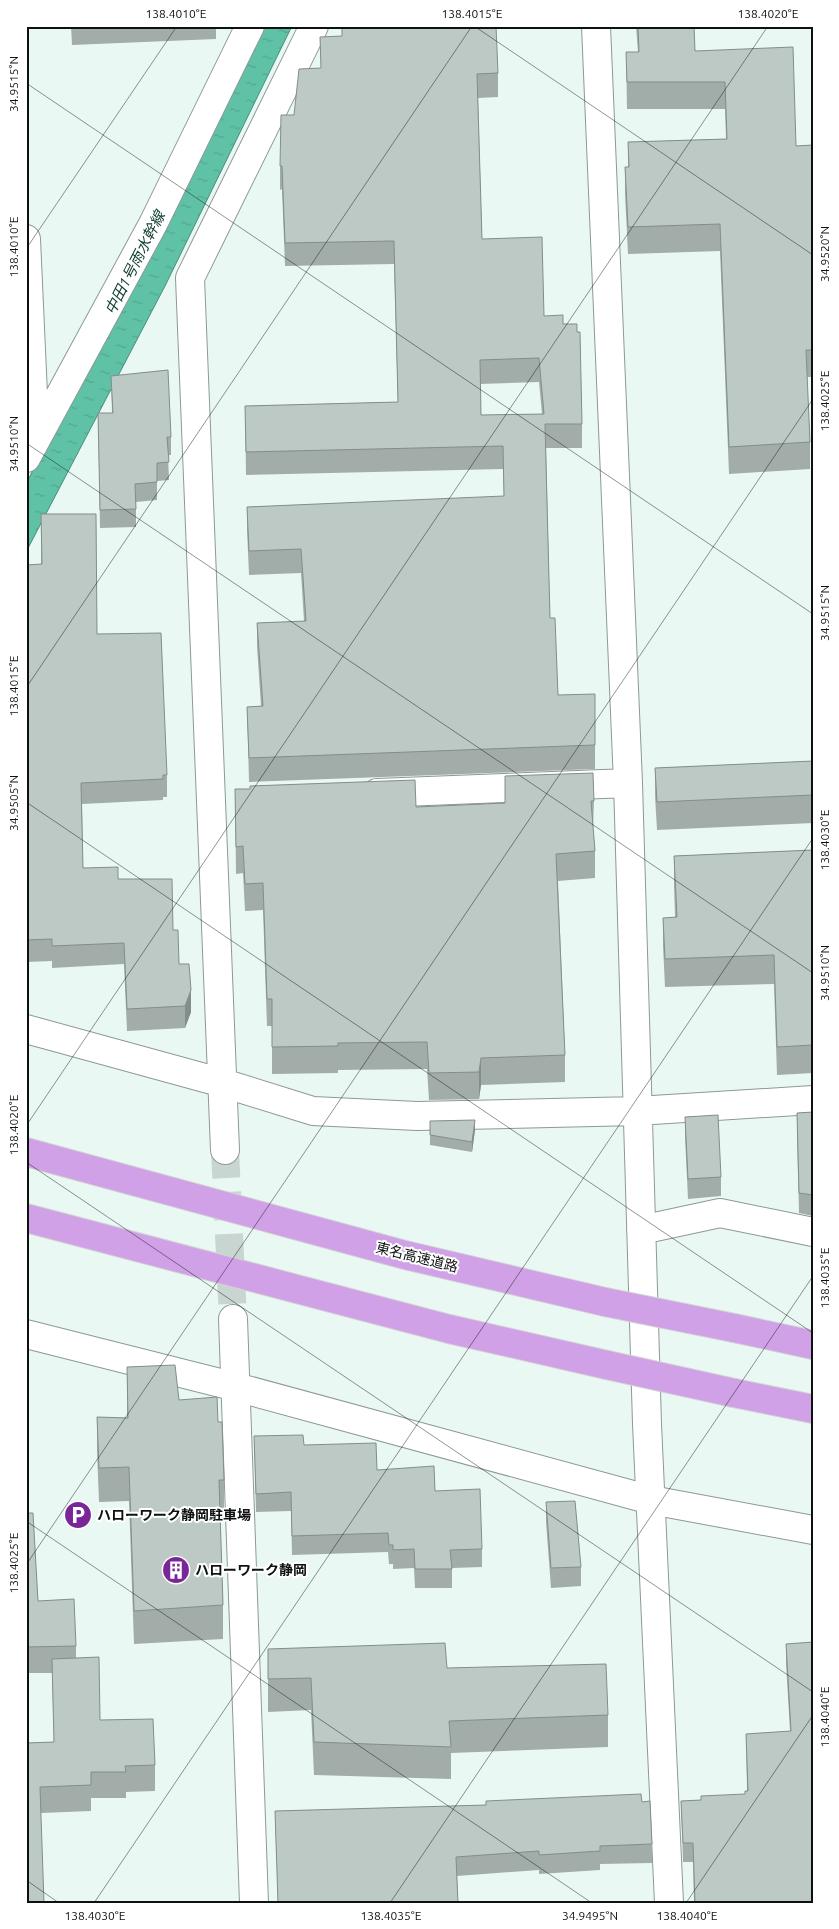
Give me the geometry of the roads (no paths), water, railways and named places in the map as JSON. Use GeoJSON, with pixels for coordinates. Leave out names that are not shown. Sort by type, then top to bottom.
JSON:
{"type":"FeatureCollection","features":[{"type":"Feature","properties":{"kind":"highway","name":"東名高速道路"},"geometry":{"type":"LineString","coordinates":[[26,1152],[405,1255],[605,1302],[813,1345]]}},
{"type":"Feature","properties":{"kind":"highway"},"geometry":{"type":"LineString","coordinates":[[26,1218],[449,1329],[813,1409]]}},
{"type":"Feature","properties":{"kind":"street"},"geometry":{"type":"LineString","coordinates":[[31,449],[153,224],[250,26]]}},
{"type":"Feature","properties":{"kind":"street"},"geometry":{"type":"LineString","coordinates":[[224,1150],[223,1082],[190,278],[314,26]]}},
{"type":"Feature","properties":{"kind":"street"},"geometry":{"type":"LineString","coordinates":[[596,26],[628,783],[641,1230],[669,1903]]}},
{"type":"Feature","properties":{"kind":"street"},"geometry":{"type":"LineString","coordinates":[[26,240],[31,449]]}},
{"type":"Feature","properties":{"kind":"street"},"geometry":{"type":"LineString","coordinates":[[349,794],[628,783]]}},
{"type":"Feature","properties":{"kind":"street"},"geometry":{"type":"LineString","coordinates":[[210,799],[240,798]]}},
{"type":"Feature","properties":{"kind":"street"},"geometry":{"type":"LineString","coordinates":[[26,1029],[223,1082],[313,1111],[417,1116],[637,1111],[813,1100]]}},
{"type":"Feature","properties":{"kind":"street"},"geometry":{"type":"LineString","coordinates":[[641,1230],[720,1212],[813,1232]]}},
{"type":"Feature","properties":{"kind":"street"},"geometry":{"type":"LineString","coordinates":[[233,1319],[254,1903]]}},
{"type":"Feature","properties":{"kind":"street"},"geometry":{"type":"LineString","coordinates":[[26,1334],[236,1387],[651,1500],[813,1530]]}},
{"type":"Feature","properties":{"kind":"water"},"geometry":{"type":"Polygon","coordinates":[[[259,26],[292,26],[165,286],[26,552],[26,484],[259,26]]]}},
{"type":"Feature","properties":{"kind":"tunnel"},"geometry":{"type":"LineString","coordinates":[[225,1150],[233,1319]]}},
{"type":"Feature","properties":{"kind":"place","name":"ハローワーク静岡駐車場"},"geometry":{"type":"Point","coordinates":[78,1515]}},
{"type":"Feature","properties":{"kind":"place","name":"ハローワーク静岡"},"geometry":{"type":"Point","coordinates":[176,1570]}},
{"type":"Feature","properties":{"kind":"water label","name":"中田1号雨水幹線"},"geometry":{"type":"Point","coordinates":[135,263]}}]}
